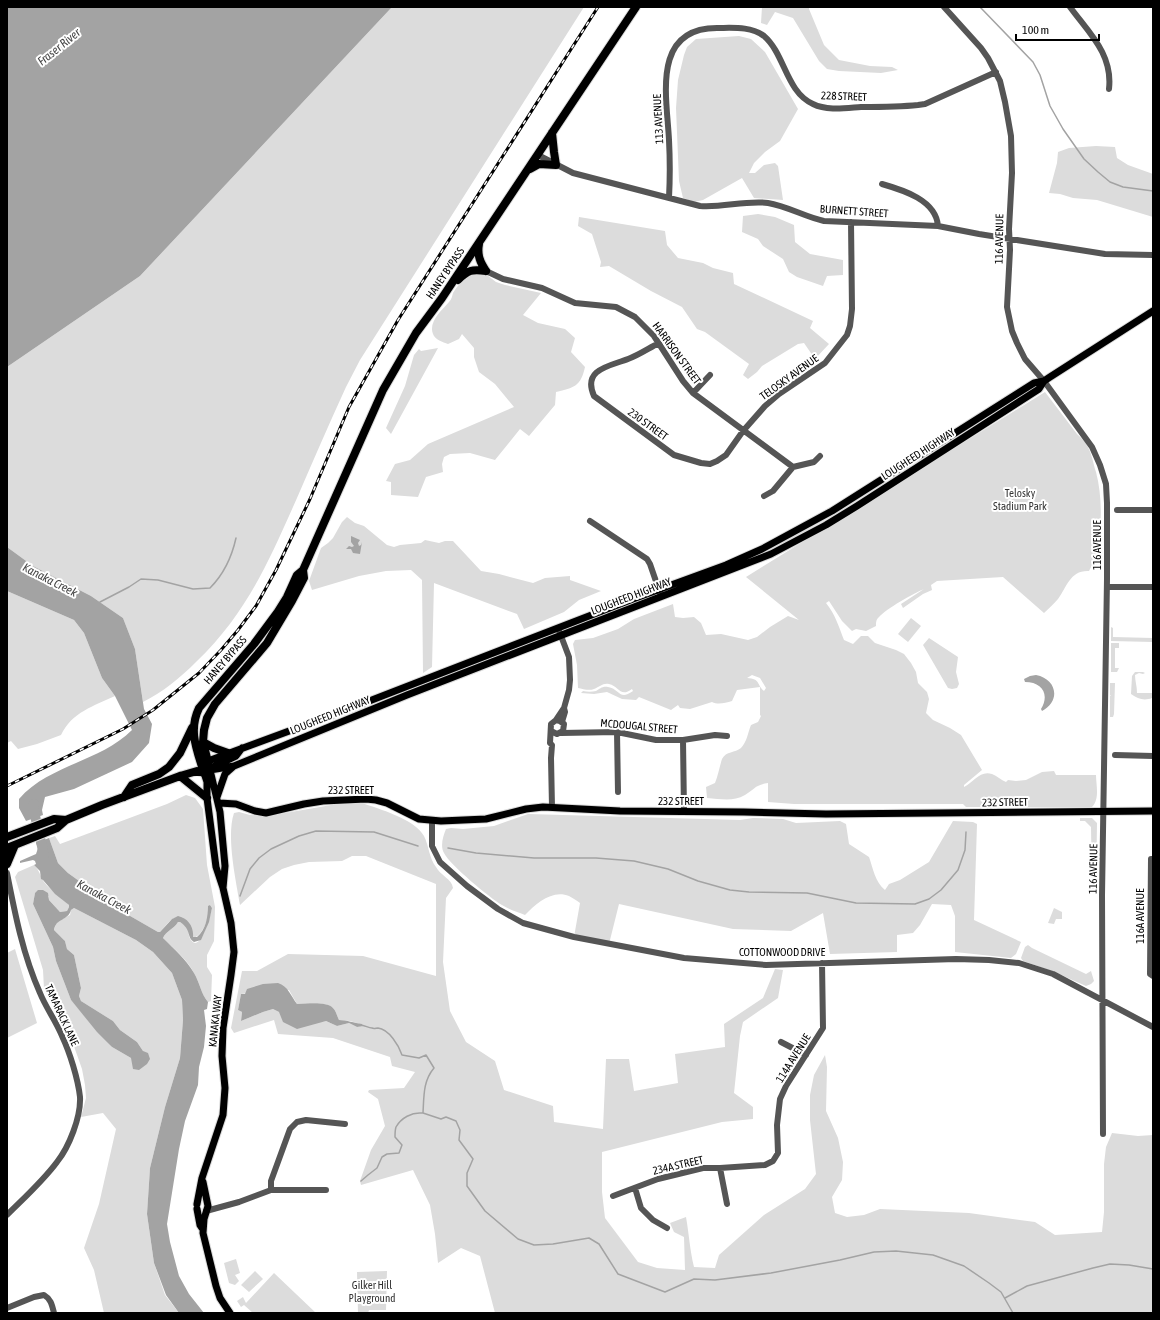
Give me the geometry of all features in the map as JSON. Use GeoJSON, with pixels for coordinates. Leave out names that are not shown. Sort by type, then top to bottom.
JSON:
{"type":"FeatureCollection","features":[{"type":"Feature","properties":{"kind":"highway","name":"HANEY BYPASS"},"geometry":{"type":"LineString","coordinates":[[205,768],[194,742],[193,727],[199,708],[254,644],[280,607],[297,575],[303,570],[383,390],[416,333],[442,298],[636,7]]}},
{"type":"Feature","properties":{"kind":"highway"},"geometry":{"type":"LineString","coordinates":[[527,170],[539,164],[556,165],[552,134]]}},
{"type":"Feature","properties":{"kind":"highway"},"geometry":{"type":"LineString","coordinates":[[479,243],[479,260],[486,271]]}},
{"type":"Feature","properties":{"kind":"highway"},"geometry":{"type":"LineString","coordinates":[[442,298],[465,272],[475,269],[486,271]]}},
{"type":"Feature","properties":{"kind":"highway","name":"HANEY BYPASS"},"geometry":{"type":"LineString","coordinates":[[205,768],[204,730],[209,713],[267,643],[304,578],[303,570]]}},
{"type":"Feature","properties":{"kind":"highway"},"geometry":{"type":"LineString","coordinates":[[124,797],[132,785],[159,774],[169,768],[180,753],[193,727]]}},
{"type":"Feature","properties":{"kind":"highway"},"geometry":{"type":"LineString","coordinates":[[204,742],[214,748],[228,753]]}},
{"type":"Feature","properties":{"kind":"highway","name":"LOUGHEED HIGHWAY"},"geometry":{"type":"LineString","coordinates":[[7,848],[57,828],[66,820],[180,776],[205,768]]}},
{"type":"Feature","properties":{"kind":"highway"},"geometry":{"type":"LineString","coordinates":[[180,776],[207,798]]}},
{"type":"Feature","properties":{"kind":"highway","name":"LOUGHEED HIGHWAY"},"geometry":{"type":"LineString","coordinates":[[7,837],[54,819],[66,820]]}},
{"type":"Feature","properties":{"kind":"highway"},"geometry":{"type":"LineString","coordinates":[[7,864],[15,845]]}},
{"type":"Feature","properties":{"kind":"main road","name":"LOUGHEED HIGHWAY"},"geometry":{"type":"LineString","coordinates":[[205,768],[228,753],[660,593],[762,550],[832,511],[1034,383],[1044,381],[1153,310]]}},
{"type":"Feature","properties":{"kind":"main road","name":"LOUGHEED HIGHWAY"},"geometry":{"type":"LineString","coordinates":[[205,768],[234,766],[559,631]]}},
{"type":"Feature","properties":{"kind":"main road"},"geometry":{"type":"LineString","coordinates":[[205,768],[236,756],[242,748]]}},
{"type":"Feature","properties":{"kind":"main road"},"geometry":{"type":"LineString","coordinates":[[218,800],[225,774],[234,766]]}},
{"type":"Feature","properties":{"kind":"main road","name":"KANAKA WAY"},"geometry":{"type":"LineString","coordinates":[[205,768],[207,798],[216,867],[223,888],[231,924],[234,952],[222,1034],[225,1088],[224,1107],[221,1123],[202,1178],[197,1207],[200,1225],[203,1230],[216,1286],[220,1298],[230,1313]]}},
{"type":"Feature","properties":{"kind":"main road","name":"KANAKA WAY"},"geometry":{"type":"LineString","coordinates":[[205,768],[218,800],[224,866],[223,888]]}},
{"type":"Feature","properties":{"kind":"main road","name":"232 STREET"},"geometry":{"type":"LineString","coordinates":[[218,800],[266,813],[317,802],[366,799],[387,803],[419,819],[432,821],[476,821],[526,809],[552,807],[620,811],[826,814],[1153,811]]}},
{"type":"Feature","properties":{"kind":"main road"},"geometry":{"type":"LineString","coordinates":[[202,1178],[208,1206],[206,1211],[201,1212],[197,1207],[201,1201],[207,1202]]}},
{"type":"Feature","properties":{"kind":"main road","name":"KANAKA WAY"},"geometry":{"type":"LineString","coordinates":[[203,1230],[206,1211]]}},
{"type":"Feature","properties":{"kind":"street","name":"116 AVENUE"},"geometry":{"type":"LineString","coordinates":[[944,7],[981,48],[996,72],[1006,102],[1011,136],[1012,173],[1007,304],[1009,320],[1017,343],[1025,358],[1092,446],[1104,477],[1107,496],[1102,895],[1103,1134]]}},
{"type":"Feature","properties":{"kind":"street"},"geometry":{"type":"LineString","coordinates":[[1070,7],[1102,51],[1110,72],[1109,89]]}},
{"type":"Feature","properties":{"kind":"street","name":"228 STREET"},"geometry":{"type":"LineString","coordinates":[[679,43],[690,34],[702,29],[741,28],[756,32],[763,36],[775,49],[794,87],[802,96],[812,104],[830,108],[925,104],[996,72]]}},
{"type":"Feature","properties":{"kind":"street","name":"113 AVENUE"},"geometry":{"type":"LineString","coordinates":[[669,198],[670,146],[666,70],[669,58],[679,43]]}},
{"type":"Feature","properties":{"kind":"street","name":"BURNETT STREET"},"geometry":{"type":"LineString","coordinates":[[538,155],[573,173],[700,206],[767,203],[777,205],[818,220],[938,226],[1009,240],[1105,254],[1153,255]]}},
{"type":"Feature","properties":{"kind":"street"},"geometry":{"type":"LineString","coordinates":[[882,184],[899,189],[928,205],[936,216],[938,226]]}},
{"type":"Feature","properties":{"kind":"street","name":"TELOSKY AVENUE"},"geometry":{"type":"LineString","coordinates":[[714,463],[726,454],[743,431],[765,406],[825,363],[847,335],[851,318],[851,222]]}},
{"type":"Feature","properties":{"kind":"street","name":"HARRISON STREET"},"geometry":{"type":"LineString","coordinates":[[486,271],[504,279],[542,288],[575,303],[616,307],[635,316],[659,343],[683,381],[693,393],[743,431],[793,466]]}},
{"type":"Feature","properties":{"kind":"street","name":"230 STREET"},"geometry":{"type":"LineString","coordinates":[[659,343],[630,359],[602,368],[593,377],[591,383],[591,389],[594,396],[672,453],[701,463],[714,463]]}},
{"type":"Feature","properties":{"kind":"street"},"geometry":{"type":"LineString","coordinates":[[693,393],[710,374]]}},
{"type":"Feature","properties":{"kind":"street"},"geometry":{"type":"LineString","coordinates":[[764,496],[773,491],[793,466],[814,462],[820,456]]}},
{"type":"Feature","properties":{"kind":"street"},"geometry":{"type":"LineString","coordinates":[[1117,510],[1153,510]]}},
{"type":"Feature","properties":{"kind":"street"},"geometry":{"type":"LineString","coordinates":[[590,521],[647,559],[660,593]]}},
{"type":"Feature","properties":{"kind":"street"},"geometry":{"type":"LineString","coordinates":[[1106,587],[1153,587]]}},
{"type":"Feature","properties":{"kind":"street"},"geometry":{"type":"LineString","coordinates":[[552,745],[555,744],[561,727],[569,689],[569,657],[559,631]]}},
{"type":"Feature","properties":{"kind":"street"},"geometry":{"type":"LineString","coordinates":[[552,807],[550,758],[552,745],[550,743],[551,724],[561,727]]}},
{"type":"Feature","properties":{"kind":"street","name":"MCDOUGAL STREET"},"geometry":{"type":"LineString","coordinates":[[551,731],[555,734],[561,727],[573,732],[617,732],[656,740],[683,740],[715,735],[727,736]]}},
{"type":"Feature","properties":{"kind":"street"},"geometry":{"type":"LineString","coordinates":[[617,732],[618,792]]}},
{"type":"Feature","properties":{"kind":"street"},"geometry":{"type":"LineString","coordinates":[[683,740],[684,812]]}},
{"type":"Feature","properties":{"kind":"street"},"geometry":{"type":"LineString","coordinates":[[1115,755],[1153,756]]}},
{"type":"Feature","properties":{"kind":"street","name":"COTTONWOOD DRIVE"},"geometry":{"type":"LineString","coordinates":[[432,821],[432,846],[440,862],[467,886],[498,909],[523,924],[574,937],[684,958],[766,965],[956,959],[1018,963],[1053,974],[1153,1028]]}},
{"type":"Feature","properties":{"kind":"street","name":"116A AVENUE"},"geometry":{"type":"LineString","coordinates":[[1152,859],[1152,975]]}},
{"type":"Feature","properties":{"kind":"street","name":"TAMARACK LANE"},"geometry":{"type":"LineString","coordinates":[[7,873],[17,923],[31,969],[40,993],[66,1045],[78,1088],[80,1101],[75,1126],[64,1152],[57,1162],[7,1215]]}},
{"type":"Feature","properties":{"kind":"street","name":"114A AVENUE"},"geometry":{"type":"LineString","coordinates":[[773,1162],[778,1153],[777,1125],[780,1099],[786,1086],[823,1028],[822,963]]}},
{"type":"Feature","properties":{"kind":"street"},"geometry":{"type":"LineString","coordinates":[[781,1042],[806,1055]]}},
{"type":"Feature","properties":{"kind":"street"},"geometry":{"type":"LineString","coordinates":[[271,1190],[271,1181],[290,1129],[297,1122],[306,1120],[345,1124]]}},
{"type":"Feature","properties":{"kind":"street","name":"234A STREET"},"geometry":{"type":"LineString","coordinates":[[613,1196],[658,1179],[703,1168],[765,1165],[773,1162]]}},
{"type":"Feature","properties":{"kind":"street"},"geometry":{"type":"LineString","coordinates":[[720,1168],[727,1204]]}},
{"type":"Feature","properties":{"kind":"street"},"geometry":{"type":"LineString","coordinates":[[635,1188],[641,1208],[653,1220],[667,1228]]}},
{"type":"Feature","properties":{"kind":"street"},"geometry":{"type":"LineString","coordinates":[[206,1211],[239,1202],[271,1190],[326,1190]]}},
{"type":"Feature","properties":{"kind":"street"},"geometry":{"type":"LineString","coordinates":[[207,1202],[223,1206]]}},
{"type":"Feature","properties":{"kind":"street"},"geometry":{"type":"LineString","coordinates":[[7,1308],[34,1297],[44,1295],[52,1303],[54,1313]]}},
{"type":"Feature","properties":{"kind":"green space"},"geometry":{"type":"Polygon","coordinates":[[[392,7],[584,7],[360,360],[346,387],[277,543],[243,605],[214,643],[190,668],[164,689],[143,702],[135,649],[123,618],[91,596],[33,566],[7,547],[7,367],[140,276],[392,7]]]}},
{"type":"Feature","properties":{"kind":"green space"},"geometry":{"type":"Polygon","coordinates":[[[762,7],[809,7],[824,45],[839,60],[870,66],[892,67],[898,70],[881,73],[827,69],[819,61],[793,18],[775,12],[767,25],[761,23],[762,7]]]}},
{"type":"Feature","properties":{"kind":"green space"},"geometry":{"type":"Polygon","coordinates":[[[739,36],[751,39],[765,52],[798,109],[780,141],[765,152],[754,163],[749,173],[755,173],[764,165],[775,163],[778,166],[783,200],[754,198],[742,178],[703,200],[694,202],[683,198],[679,181],[676,108],[678,80],[684,55],[687,47],[696,39],[739,36]]]}},
{"type":"Feature","properties":{"kind":"green space"},"geometry":{"type":"Polygon","coordinates":[[[1096,146],[1115,147],[1117,158],[1128,165],[1153,174],[1153,217],[1097,200],[1073,198],[1060,194],[1049,193],[1057,163],[1058,152],[1069,148],[1096,146]]]}},
{"type":"Feature","properties":{"kind":"green space"},"geometry":{"type":"Polygon","coordinates":[[[758,214],[775,217],[794,225],[795,242],[810,254],[843,260],[843,275],[827,276],[823,286],[797,277],[789,272],[783,259],[763,246],[758,239],[742,232],[743,216],[758,214]]]}},
{"type":"Feature","properties":{"kind":"green space"},"geometry":{"type":"Polygon","coordinates":[[[579,217],[665,231],[667,245],[678,258],[703,263],[713,268],[733,273],[734,284],[813,321],[810,328],[829,344],[815,359],[804,343],[798,344],[762,366],[748,379],[743,375],[749,364],[705,332],[697,329],[682,307],[651,291],[609,266],[600,267],[601,262],[592,234],[578,226],[579,217]]]}},
{"type":"Feature","properties":{"kind":"green space"},"geometry":{"type":"Polygon","coordinates":[[[477,273],[487,275],[496,282],[505,285],[541,293],[523,315],[538,323],[565,329],[575,338],[571,352],[585,367],[583,373],[576,385],[556,392],[555,405],[529,436],[520,429],[495,460],[470,453],[450,454],[444,457],[442,464],[443,472],[426,477],[418,497],[391,495],[391,482],[386,481],[395,464],[410,460],[428,444],[514,407],[495,384],[479,372],[474,357],[474,348],[462,334],[459,339],[448,344],[437,339],[433,334],[432,325],[434,321],[450,301],[455,290],[466,278],[477,273]]]}},
{"type":"Feature","properties":{"kind":"green space"},"geometry":{"type":"Polygon","coordinates":[[[438,348],[391,434],[386,428],[405,386],[414,355],[419,349],[421,351],[438,348]]]}},
{"type":"Feature","properties":{"kind":"green space","name":"Telosky Stadium Park"},"geometry":{"type":"Polygon","coordinates":[[[1045,392],[1088,447],[1096,472],[1101,506],[1098,564],[1091,567],[1089,571],[1083,571],[1073,576],[1058,599],[1044,613],[1003,577],[937,581],[931,585],[932,590],[923,594],[903,608],[901,604],[924,589],[888,610],[877,619],[876,626],[866,631],[856,629],[852,631],[842,621],[829,601],[826,603],[834,616],[844,640],[853,644],[861,636],[868,636],[875,643],[904,654],[911,663],[916,672],[918,683],[927,692],[929,699],[926,713],[933,720],[961,735],[982,770],[964,785],[964,787],[977,777],[988,773],[1006,782],[1008,780],[1026,780],[1042,772],[1054,771],[1056,775],[1096,775],[1097,796],[1094,804],[1092,807],[966,807],[963,804],[794,804],[768,802],[768,783],[758,786],[736,799],[727,800],[707,798],[706,787],[715,783],[722,759],[728,753],[736,751],[743,746],[751,725],[758,722],[761,716],[760,687],[737,690],[732,701],[719,704],[712,702],[690,709],[680,708],[678,705],[671,710],[639,697],[636,700],[622,699],[607,692],[594,694],[581,693],[583,691],[596,691],[606,687],[612,688],[622,695],[633,691],[632,689],[622,692],[609,684],[592,690],[578,688],[577,665],[573,644],[575,640],[593,638],[618,629],[634,619],[673,604],[675,617],[694,617],[701,623],[706,635],[721,634],[748,640],[757,637],[788,616],[799,620],[746,577],[1045,392]],[[752,675],[747,678],[754,679],[764,691],[766,688],[760,678],[752,675]]]}},
{"type":"Feature","properties":{"kind":"green space"},"geometry":{"type":"Polygon","coordinates":[[[347,517],[355,523],[364,526],[387,545],[394,547],[421,543],[425,540],[439,543],[453,541],[481,571],[533,583],[545,578],[570,576],[570,580],[601,591],[579,600],[564,612],[524,629],[517,614],[434,583],[432,667],[423,673],[422,580],[411,570],[386,571],[359,576],[312,590],[309,581],[321,548],[333,538],[342,522],[347,517]]]}},
{"type":"Feature","properties":{"kind":"green space"},"geometry":{"type":"Polygon","coordinates":[[[7,591],[74,620],[84,633],[102,678],[115,696],[77,715],[61,735],[18,749],[11,741],[7,743],[7,591]]]}},
{"type":"Feature","properties":{"kind":"green space"},"geometry":{"type":"Polygon","coordinates":[[[911,618],[921,626],[908,642],[898,634],[911,618]]]}},
{"type":"Feature","properties":{"kind":"green space"},"geometry":{"type":"Polygon","coordinates":[[[1111,627],[1113,628],[1113,637],[1153,638],[1153,642],[1111,641],[1111,627]]]}},
{"type":"Feature","properties":{"kind":"green space"},"geometry":{"type":"Polygon","coordinates":[[[929,638],[958,657],[956,672],[959,684],[957,688],[948,688],[923,645],[929,638]]]}},
{"type":"Feature","properties":{"kind":"green space"},"geometry":{"type":"Polygon","coordinates":[[[1111,643],[1119,643],[1119,648],[1115,648],[1115,668],[1119,668],[1117,672],[1111,672],[1111,643]]]}},
{"type":"Feature","properties":{"kind":"green space"},"geometry":{"type":"Polygon","coordinates":[[[1135,672],[1145,673],[1135,675],[1137,693],[1153,693],[1152,698],[1141,699],[1131,694],[1132,676],[1135,672]]]}},
{"type":"Feature","properties":{"kind":"green space"},"geometry":{"type":"Polygon","coordinates":[[[1110,683],[1115,683],[1113,717],[1110,717],[1110,683]]]}},
{"type":"Feature","properties":{"kind":"green space"},"geometry":{"type":"Polygon","coordinates":[[[186,795],[195,798],[203,809],[207,865],[215,907],[214,941],[207,955],[207,967],[212,975],[211,1001],[208,1002],[188,963],[163,938],[178,922],[180,922],[188,929],[191,940],[195,943],[198,942],[208,924],[212,908],[210,905],[203,930],[197,936],[193,938],[182,917],[172,919],[160,932],[158,932],[118,909],[68,873],[58,863],[49,838],[55,836],[60,844],[167,804],[186,795]]]}},
{"type":"Feature","properties":{"kind":"green space"},"geometry":{"type":"Polygon","coordinates":[[[362,803],[396,815],[413,825],[424,836],[430,856],[438,870],[450,882],[453,888],[446,898],[443,962],[450,1011],[466,1042],[495,1061],[504,1090],[553,1106],[554,1122],[603,1129],[606,1059],[629,1059],[634,1091],[678,1083],[675,1054],[725,1047],[724,1024],[763,998],[775,969],[783,970],[778,998],[743,1022],[740,1036],[734,1093],[753,1107],[753,1119],[722,1122],[602,1152],[602,1192],[605,1218],[638,1262],[657,1268],[685,1270],[684,1237],[674,1232],[670,1223],[686,1217],[694,1267],[715,1268],[719,1255],[764,1215],[805,1189],[816,1174],[810,1120],[810,1095],[814,1075],[825,1055],[827,1067],[826,1111],[838,1138],[843,1162],[842,1180],[832,1197],[835,1213],[847,1217],[864,1215],[880,1209],[969,1213],[1035,1222],[1055,1235],[1102,1232],[1104,1212],[1104,1164],[1106,1147],[1112,1133],[1138,1136],[1153,1135],[1153,1313],[495,1313],[480,1256],[461,1248],[438,1263],[430,1205],[413,1170],[361,1185],[360,1181],[371,1150],[385,1126],[378,1099],[368,1092],[369,1090],[404,1088],[415,1072],[392,1066],[390,1057],[333,1038],[278,1034],[274,1020],[234,1033],[231,1028],[242,971],[257,971],[288,954],[363,956],[436,976],[436,884],[366,856],[352,856],[342,861],[309,862],[282,869],[270,877],[240,905],[231,846],[234,813],[239,812],[250,815],[268,816],[337,804],[362,803]],[[289,990],[241,994],[238,1010],[242,1012],[241,1021],[273,1009],[279,1012],[318,1022],[326,1021],[337,1026],[349,1023],[357,1027],[363,1025],[350,1021],[339,1020],[333,1008],[325,1004],[297,1004],[289,990]]]}},
{"type":"Feature","properties":{"kind":"green space"},"geometry":{"type":"Polygon","coordinates":[[[528,814],[740,820],[753,818],[783,819],[796,823],[840,821],[846,824],[849,844],[869,857],[877,879],[885,890],[889,884],[900,880],[929,862],[953,821],[973,822],[977,824],[974,920],[1021,942],[1016,954],[1011,958],[955,952],[955,916],[951,905],[932,904],[920,925],[913,933],[897,935],[897,952],[830,954],[823,913],[791,931],[733,929],[619,904],[609,944],[574,937],[580,903],[569,896],[557,894],[545,898],[525,915],[516,912],[502,905],[480,889],[454,865],[444,853],[442,841],[446,829],[494,826],[528,814]]]}},
{"type":"Feature","properties":{"kind":"green space"},"geometry":{"type":"Polygon","coordinates":[[[1080,818],[1092,818],[1097,823],[1096,889],[1092,890],[1091,827],[1085,821],[1080,821],[1080,818]]]}},
{"type":"Feature","properties":{"kind":"green space"},"geometry":{"type":"Polygon","coordinates":[[[34,865],[47,885],[69,905],[67,911],[60,912],[49,900],[49,896],[35,893],[33,904],[53,947],[56,961],[71,1000],[112,1047],[131,1058],[143,1051],[137,1042],[120,1030],[113,1021],[81,1001],[79,996],[81,988],[74,955],[67,949],[65,941],[54,930],[62,919],[70,915],[71,910],[74,908],[136,940],[153,952],[172,973],[182,1000],[183,1020],[180,1058],[165,1107],[150,1168],[147,1214],[154,1263],[165,1295],[179,1313],[104,1313],[94,1270],[84,1248],[99,1204],[116,1129],[103,1113],[81,1117],[86,1098],[82,1069],[70,1035],[44,989],[43,970],[15,877],[18,872],[34,865]]]}},
{"type":"Feature","properties":{"kind":"green space"},"geometry":{"type":"Polygon","coordinates":[[[1054,908],[1062,912],[1062,919],[1056,919],[1054,924],[1048,923],[1054,908]]]}},
{"type":"Feature","properties":{"kind":"green space"},"geometry":{"type":"Polygon","coordinates":[[[1028,945],[1086,974],[1091,971],[1094,981],[1086,986],[1052,971],[1023,961],[1021,958],[1025,947],[1028,945]]]}},
{"type":"Feature","properties":{"kind":"green space"},"geometry":{"type":"Polygon","coordinates":[[[15,949],[37,1023],[7,1038],[7,953],[15,949]]]}},
{"type":"Feature","properties":{"kind":"green space"},"geometry":{"type":"Polygon","coordinates":[[[236,1259],[240,1273],[235,1275],[239,1281],[235,1285],[229,1283],[224,1263],[236,1259]]]}},
{"type":"Feature","properties":{"kind":"green space"},"geometry":{"type":"Polygon","coordinates":[[[255,1271],[263,1279],[249,1292],[241,1285],[255,1271]]]}},
{"type":"Feature","properties":{"kind":"green space","name":"Gilker Hill Playground"},"geometry":{"type":"Polygon","coordinates":[[[387,1271],[386,1310],[369,1310],[368,1313],[358,1313],[357,1272],[387,1271]]]}},
{"type":"Feature","properties":{"kind":"green space"},"geometry":{"type":"Polygon","coordinates":[[[274,1273],[316,1313],[253,1313],[244,1305],[241,1307],[237,1301],[243,1297],[246,1303],[274,1273]]]}},
{"type":"Feature","properties":{"kind":"water","name":"Fraser River"},"geometry":{"type":"Polygon","coordinates":[[[7,7],[392,7],[140,276],[7,367],[7,7]]]}},
{"type":"Feature","properties":{"kind":"water"},"geometry":{"type":"Polygon","coordinates":[[[351,536],[360,540],[358,543],[359,546],[362,542],[360,554],[353,553],[351,549],[346,549],[349,546],[354,546],[351,542],[351,536]]]}},
{"type":"Feature","properties":{"kind":"water"},"geometry":{"type":"Polygon","coordinates":[[[7,547],[33,566],[91,596],[123,618],[135,649],[144,709],[152,724],[149,743],[132,762],[74,789],[45,797],[42,810],[43,815],[26,821],[19,808],[19,799],[31,788],[44,778],[105,750],[132,730],[115,696],[102,678],[84,633],[74,620],[7,591],[7,547]]]}},
{"type":"Feature","properties":{"kind":"water"},"geometry":{"type":"Polygon","coordinates":[[[1036,675],[1043,677],[1048,681],[1054,691],[1052,702],[1042,711],[1041,709],[1045,698],[1043,690],[1036,684],[1025,682],[1024,679],[1036,675]]]}},
{"type":"Feature","properties":{"kind":"water"},"geometry":{"type":"Polygon","coordinates":[[[49,838],[58,863],[68,873],[118,909],[158,932],[160,932],[172,919],[178,916],[185,919],[190,924],[193,937],[197,937],[203,931],[207,918],[208,906],[210,905],[212,908],[209,922],[201,940],[194,942],[190,938],[184,925],[180,922],[178,922],[163,938],[180,954],[191,968],[208,1002],[207,1009],[204,1010],[206,1026],[204,1047],[199,1067],[198,1085],[185,1121],[167,1224],[179,1276],[189,1294],[204,1313],[179,1313],[166,1295],[154,1263],[147,1214],[150,1168],[165,1107],[180,1058],[183,1020],[182,1000],[172,973],[153,952],[136,940],[74,908],[67,916],[57,923],[54,930],[65,941],[67,949],[74,955],[81,988],[79,996],[81,1001],[113,1021],[120,1030],[137,1042],[143,1051],[148,1053],[150,1059],[147,1064],[139,1070],[133,1069],[131,1058],[112,1047],[97,1032],[71,1000],[56,961],[53,947],[33,904],[35,893],[38,890],[43,890],[48,893],[49,900],[60,912],[67,911],[69,905],[55,894],[41,879],[40,871],[34,865],[36,864],[35,861],[33,860],[20,863],[20,861],[36,854],[38,848],[36,843],[49,838]]]}},
{"type":"Feature","properties":{"kind":"water"},"geometry":{"type":"Polygon","coordinates":[[[278,983],[287,989],[297,1004],[326,1004],[334,1009],[339,1020],[362,1024],[363,1026],[357,1027],[349,1023],[337,1026],[326,1021],[297,1029],[283,1022],[279,1012],[273,1009],[241,1021],[242,1012],[238,1010],[241,994],[245,994],[247,989],[263,984],[278,983]]]}},
{"type":"Feature","properties":{"kind":"waterway"},"geometry":{"type":"LineString","coordinates":[[980,7],[1033,62],[1040,75],[1050,106],[1063,129],[1084,159],[1110,182],[1123,187],[1153,191]]}},
{"type":"Feature","properties":{"kind":"waterway"},"geometry":{"type":"LineString","coordinates":[[100,602],[141,579],[158,580],[193,589],[210,588],[215,583],[226,565],[236,538]]}},
{"type":"Feature","properties":{"kind":"waterway","name":"Kanaka Creek"},"geometry":{"type":"LineString","coordinates":[[34,804],[33,807],[44,855]]}},
{"type":"Feature","properties":{"kind":"waterway"},"geometry":{"type":"LineString","coordinates":[[240,896],[250,869],[259,858],[271,849],[299,836],[316,831],[374,832],[418,846]]}},
{"type":"Feature","properties":{"kind":"waterway"},"geometry":{"type":"LineString","coordinates":[[448,848],[476,853],[534,858],[596,858],[634,861],[668,869],[698,881],[730,890],[749,892],[807,893],[856,903],[915,904],[929,899],[941,890],[958,870],[965,850],[966,832]]}},
{"type":"Feature","properties":{"kind":"waterway"},"geometry":{"type":"LineString","coordinates":[[360,1025],[386,1031],[399,1047],[402,1055],[419,1058],[426,1055],[434,1068],[426,1083],[423,1113],[441,1119],[446,1117],[456,1121],[460,1130],[459,1140],[473,1159],[467,1173],[467,1186],[485,1211],[518,1239],[534,1245],[553,1244],[589,1238],[599,1244],[618,1274],[665,1292],[694,1279],[715,1280],[771,1273],[874,1252],[896,1251],[933,1255],[964,1266],[989,1283],[1001,1292],[1013,1313]]}},
{"type":"Feature","properties":{"kind":"waterway"},"geometry":{"type":"LineString","coordinates":[[361,1181],[377,1168],[382,1157],[387,1154],[399,1153],[402,1145],[395,1137],[398,1124],[404,1118],[422,1113]]}},
{"type":"Feature","properties":{"kind":"waterway"},"geometry":{"type":"LineString","coordinates":[[1005,1298],[1027,1286],[1110,1264],[1129,1265],[1153,1269]]}},
{"type":"Feature","properties":{"kind":"railway"},"geometry":{"type":"LineString","coordinates":[[7,786],[123,729],[153,710],[199,673],[238,630],[256,606],[276,570],[310,499],[349,407],[398,320],[598,7]]}}]}
